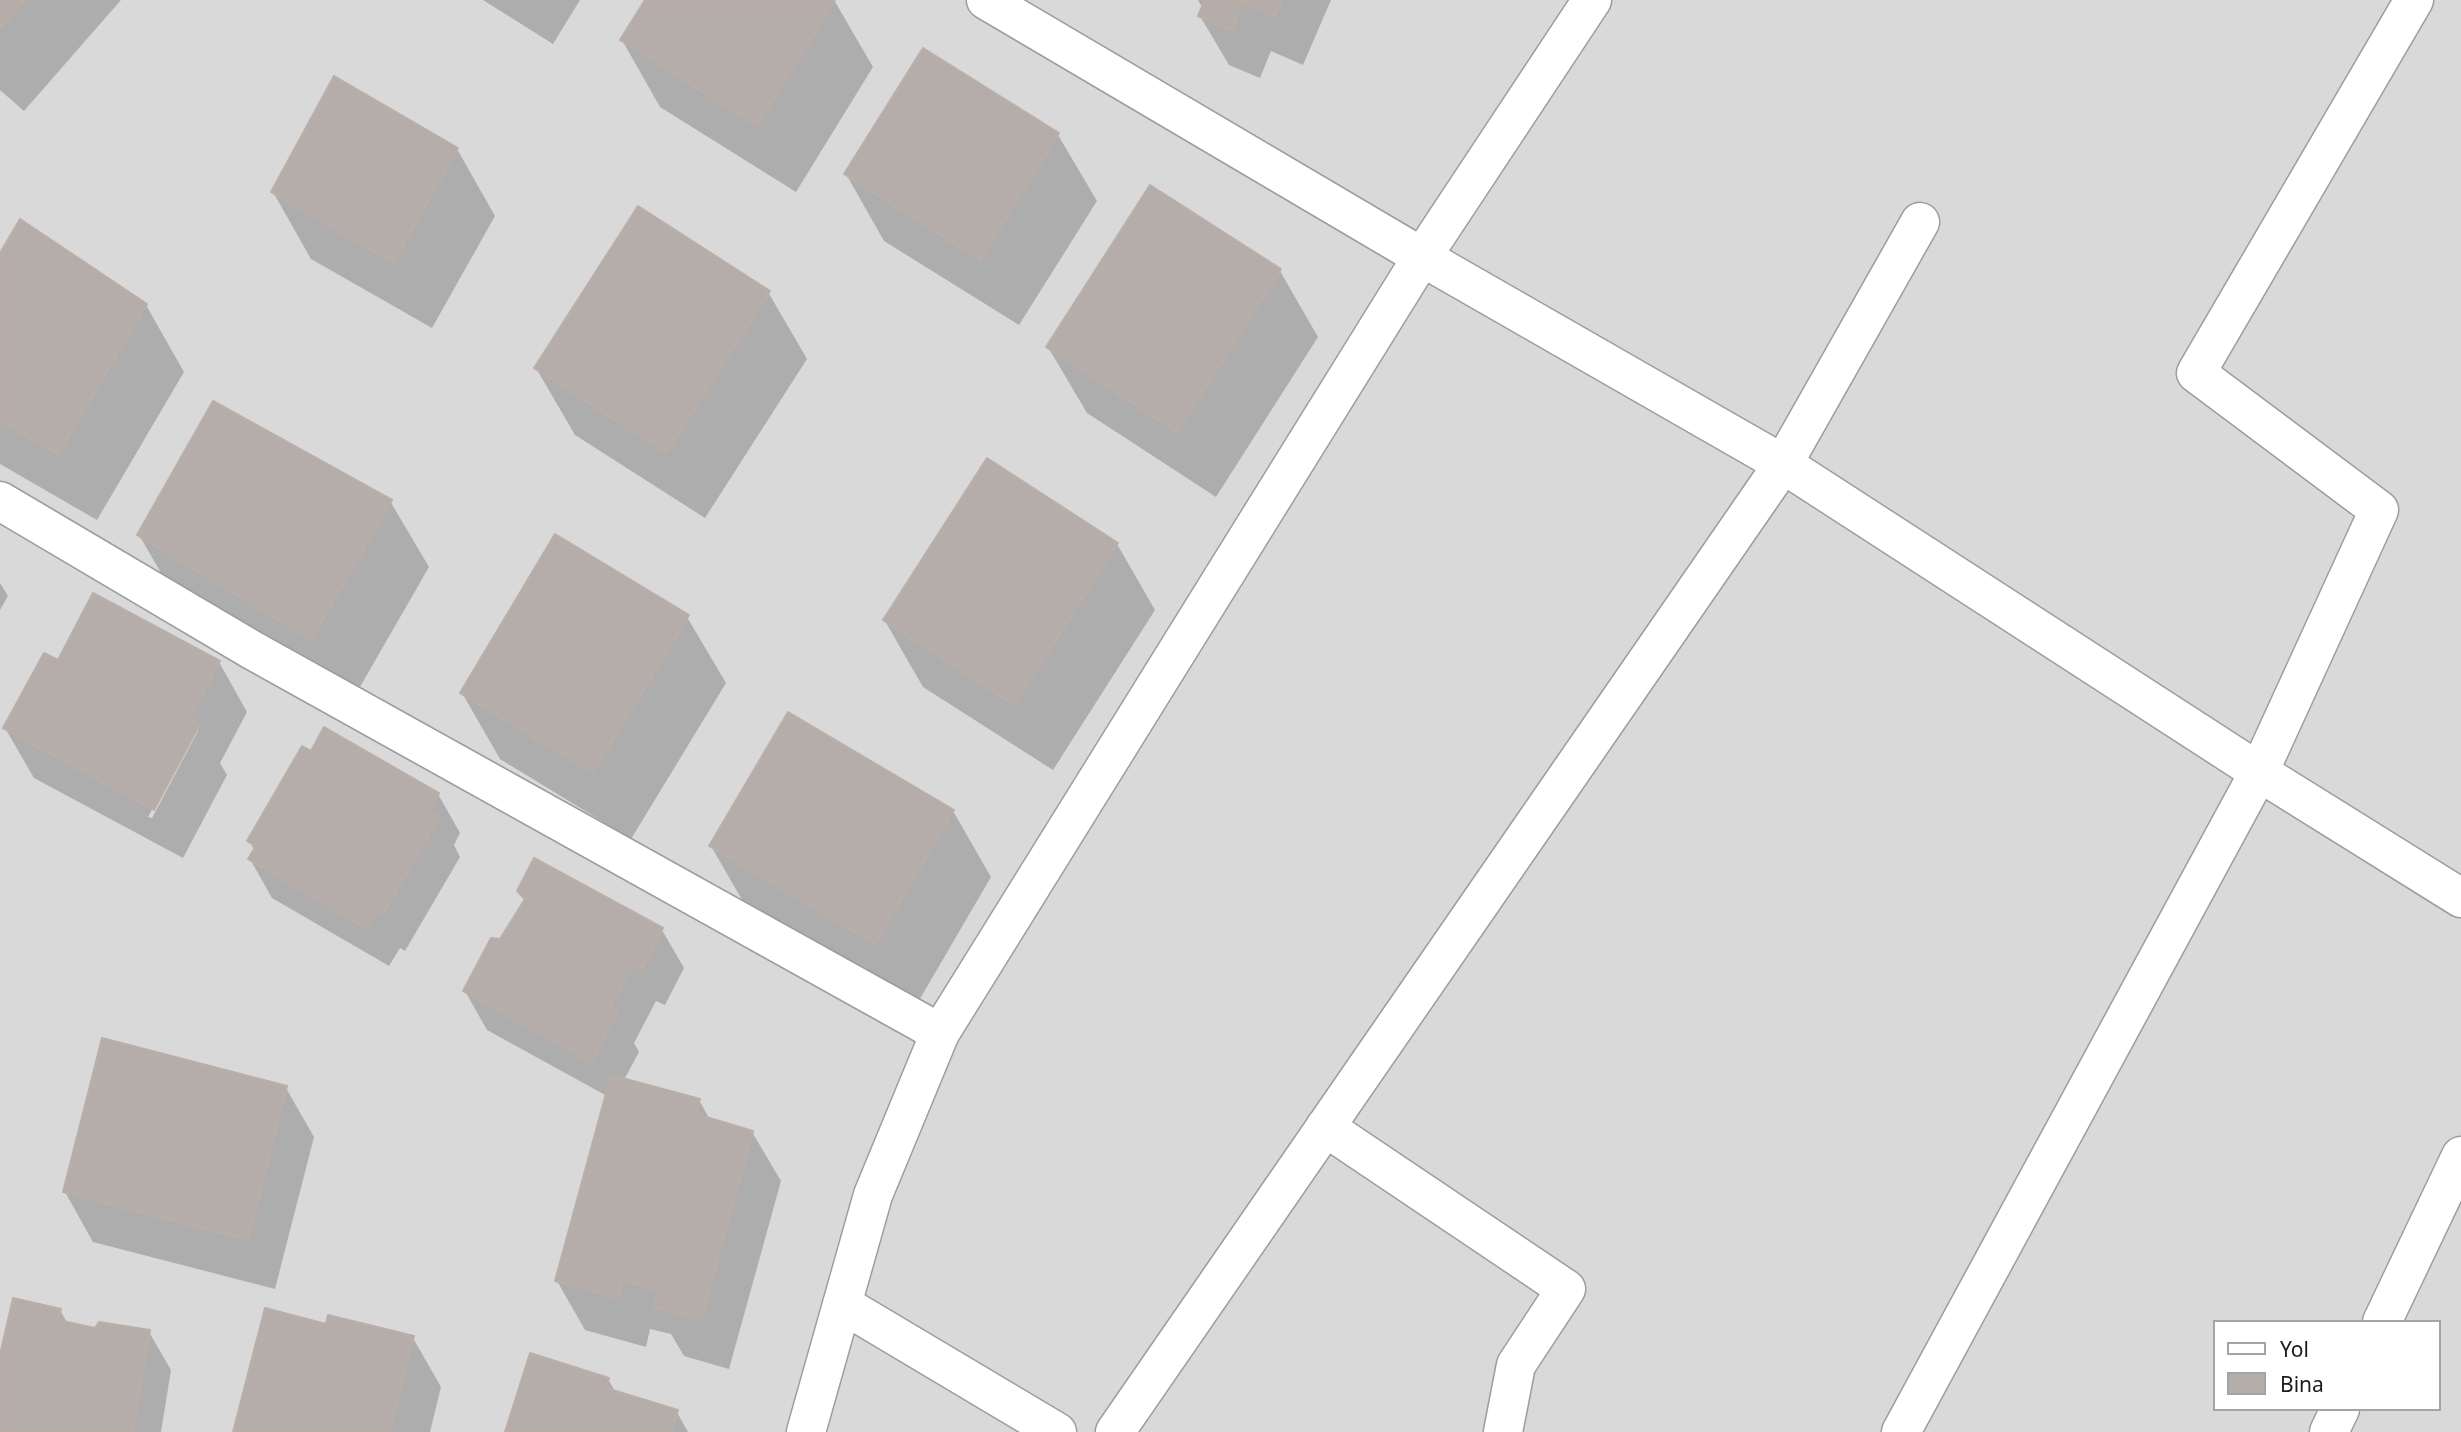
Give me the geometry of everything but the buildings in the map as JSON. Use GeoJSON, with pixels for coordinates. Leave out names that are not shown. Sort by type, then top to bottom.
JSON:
{"type":"FeatureCollection","features":[{"type":"Feature","properties":{"kind":"street"},"geometry":{"type":"LineString","coordinates":[[986,0],[1422,257],[1783,464],[2259,772],[2461,898]]}},
{"type":"Feature","properties":{"kind":"street"},"geometry":{"type":"LineString","coordinates":[[806,1432],[873,1195],[940,1033],[1422,257],[1592,0]]}},
{"type":"Feature","properties":{"kind":"street"},"geometry":{"type":"LineString","coordinates":[[1901,1432],[2259,772],[2379,510],[2196,373],[2414,0]]}},
{"type":"Feature","properties":{"kind":"street"},"geometry":{"type":"LineString","coordinates":[[1115,1432],[1783,464],[1920,222]]}},
{"type":"Feature","properties":{"kind":"street"},"geometry":{"type":"LineString","coordinates":[[0,501],[252,650],[940,1033]]}},
{"type":"Feature","properties":{"kind":"street"},"geometry":{"type":"LineString","coordinates":[[1325,1127],[1566,1289],[1516,1365],[1503,1432]]}},
{"type":"Feature","properties":{"kind":"street"},"geometry":{"type":"LineString","coordinates":[[2383,1320],[2461,1156]]}},
{"type":"Feature","properties":{"kind":"street"},"geometry":{"type":"LineString","coordinates":[[842,1304],[1057,1432]]}},
{"type":"Feature","properties":{"kind":"street"},"geometry":{"type":"LineString","coordinates":[[2329,1432],[2339,1411]]}},
{"type":"Feature","properties":{"kind":"shaded area"},"geometry":{"type":"Polygon","coordinates":[[[0,0],[2461,0],[2461,1432],[0,1432],[0,0]]]}}]}
